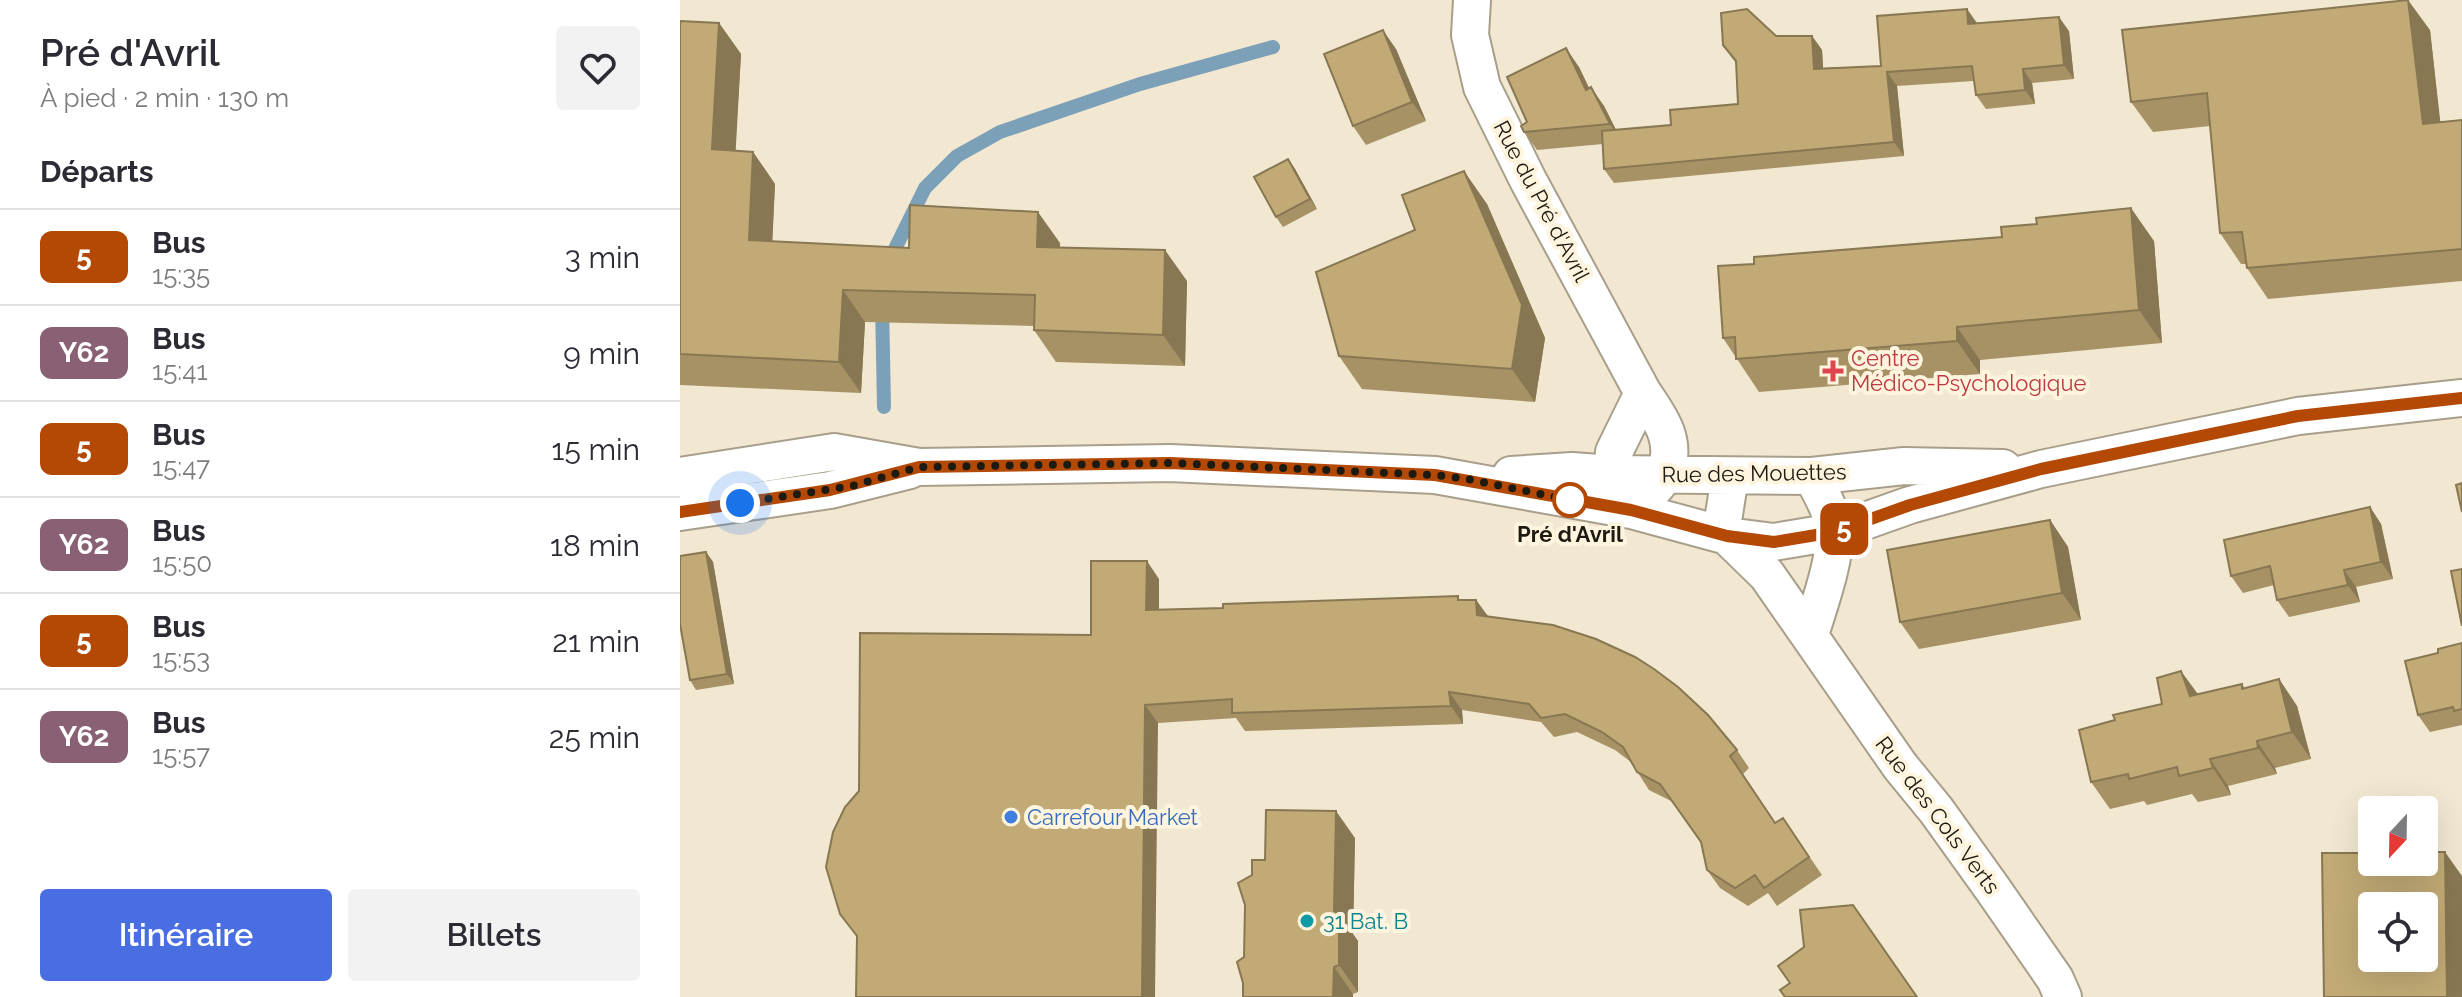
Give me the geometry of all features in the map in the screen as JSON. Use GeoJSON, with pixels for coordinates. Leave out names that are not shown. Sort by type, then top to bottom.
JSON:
{"type":"FeatureCollection","features":[{"type":"Feature","properties":{"kind":"street","name":"Rue du Pré d'Avril"},"geometry":{"type":"LineString","coordinates":[[1472,0],[1470,35],[1482,87],[1528,180],[1643,393],[1666,426],[1669,449],[1665,475]]}},
{"type":"Feature","properties":{"kind":"street"},"geometry":{"type":"LineString","coordinates":[[1643,393],[1614,452],[1612,474],[1631,510],[1665,475]]}},
{"type":"Feature","properties":{"kind":"street","name":"Rue des Mouettes"},"geometry":{"type":"LineString","coordinates":[[680,476],[834,452],[919,467],[1161,463],[1435,475],[1631,510],[1727,536],[1774,542],[1834,532],[1910,505],[2041,469],[2298,416],[2462,398]]}},
{"type":"Feature","properties":{"kind":"street","name":"Rue des Mouettes"},"geometry":{"type":"LineString","coordinates":[[1467,479],[1572,471],[1734,477],[1812,476],[1904,466],[2041,469]]}},
{"type":"Feature","properties":{"kind":"street","name":"Rue des Mouettes"},"geometry":{"type":"LineString","coordinates":[[680,512],[830,490],[919,467]]}},
{"type":"Feature","properties":{"kind":"street"},"geometry":{"type":"LineString","coordinates":[[1810,635],[1829,570],[1834,532],[1828,508],[1812,476]]}},
{"type":"Feature","properties":{"kind":"street"},"geometry":{"type":"LineString","coordinates":[[1727,536],[1723,521],[1728,489],[1734,477]]}},
{"type":"Feature","properties":{"kind":"street","name":"Rue des Cols Verts"},"geometry":{"type":"LineString","coordinates":[[1727,536],[1767,575],[1810,635],[1823,659],[1992,888],[2055,979],[2063,997]]}},
{"type":"Feature","properties":{"kind":"building"},"geometry":{"type":"Polygon","coordinates":[[[2408,0],[2423,124],[2462,120],[2462,249],[2247,268],[2242,232],[2220,233],[2207,93],[2131,102],[2122,30],[2408,0]]]}},
{"type":"Feature","properties":{"kind":"building"},"geometry":{"type":"Polygon","coordinates":[[[1747,9],[1776,36],[1812,36],[1814,69],[1881,66],[1877,16],[1967,9],[1968,24],[2059,17],[2064,65],[2023,69],[2025,90],[1976,95],[1972,66],[1887,72],[1894,142],[1604,169],[1602,131],[1671,125],[1670,110],[1738,104],[1736,61],[1723,45],[1721,13],[1747,9]]]}},
{"type":"Feature","properties":{"kind":"building"},"geometry":{"type":"Polygon","coordinates":[[[680,21],[719,23],[712,149],[753,152],[749,240],[909,248],[910,205],[1038,212],[1037,247],[1165,250],[1163,335],[1034,330],[1035,295],[843,290],[839,362],[680,354],[680,21]]]}},
{"type":"Feature","properties":{"kind":"building"},"geometry":{"type":"Polygon","coordinates":[[[1383,30],[1412,102],[1353,126],[1324,54],[1383,30]]]}},
{"type":"Feature","properties":{"kind":"building"},"geometry":{"type":"Polygon","coordinates":[[[1566,48],[1586,90],[1591,87],[1610,124],[1524,132],[1521,126],[1527,122],[1507,77],[1566,48]]]}},
{"type":"Feature","properties":{"kind":"building"},"geometry":{"type":"Polygon","coordinates":[[[1288,159],[1310,199],[1276,217],[1254,177],[1288,159]]]}},
{"type":"Feature","properties":{"kind":"building"},"geometry":{"type":"Polygon","coordinates":[[[1464,171],[1522,305],[1512,369],[1339,356],[1316,272],[1415,230],[1402,195],[1464,171]]]}},
{"type":"Feature","properties":{"kind":"building"},"geometry":{"type":"Polygon","coordinates":[[[2131,208],[2139,310],[1957,327],[1957,341],[1736,359],[1735,337],[1723,338],[1718,266],[1754,264],[1754,257],[2002,237],[2001,227],[2037,224],[2036,218],[2131,208]]]}},
{"type":"Feature","properties":{"kind":"building"},"geometry":{"type":"Polygon","coordinates":[[[2462,483],[2462,512],[2456,485],[2462,483]]]}},
{"type":"Feature","properties":{"kind":"building"},"geometry":{"type":"Polygon","coordinates":[[[2370,507],[2381,562],[2344,570],[2348,585],[2277,600],[2270,566],[2231,576],[2224,540],[2370,507]]]}},
{"type":"Feature","properties":{"kind":"building"},"geometry":{"type":"Polygon","coordinates":[[[2050,520],[2062,593],[1900,622],[1887,550],[2050,520]]]}},
{"type":"Feature","properties":{"kind":"building"},"geometry":{"type":"Polygon","coordinates":[[[706,552],[727,674],[690,680],[680,624],[680,556],[706,552]]]}},
{"type":"Feature","properties":{"kind":"building"},"geometry":{"type":"Polygon","coordinates":[[[1091,561],[1147,561],[1146,610],[1223,608],[1223,604],[1458,596],[1458,600],[1476,600],[1477,615],[1553,625],[1596,639],[1654,669],[1708,715],[1737,750],[1730,756],[1775,823],[1783,818],[1809,857],[1764,888],[1755,875],[1735,888],[1707,870],[1701,842],[1660,784],[1637,772],[1623,747],[1602,732],[1565,714],[1541,718],[1529,704],[1449,692],[1451,706],[1232,713],[1232,699],[1145,705],[1142,997],[856,997],[857,936],[840,914],[826,867],[833,832],[845,807],[859,791],[860,633],[1091,635],[1091,561]]]}},
{"type":"Feature","properties":{"kind":"building"},"geometry":{"type":"Polygon","coordinates":[[[2462,569],[2462,626],[2451,571],[2462,569]]]}},
{"type":"Feature","properties":{"kind":"building"},"geometry":{"type":"Polygon","coordinates":[[[2462,643],[2462,709],[2454,711],[2453,707],[2418,715],[2405,661],[2462,643]]]}},
{"type":"Feature","properties":{"kind":"building"},"geometry":{"type":"Polygon","coordinates":[[[2181,671],[2190,696],[2242,684],[2242,689],[2279,679],[2292,732],[2257,741],[2258,748],[2210,759],[2213,768],[2179,776],[2177,767],[2129,779],[2128,774],[2091,782],[2079,730],[2115,720],[2113,715],[2162,704],[2157,678],[2181,671]]]}},
{"type":"Feature","properties":{"kind":"building","name":"31 Bat. B"},"geometry":{"type":"Polygon","coordinates":[[[1266,810],[1336,811],[1334,911],[1339,914],[1339,965],[1334,967],[1333,997],[1243,997],[1237,962],[1244,957],[1245,905],[1238,883],[1252,875],[1252,860],[1265,860],[1266,810]]]}},
{"type":"Feature","properties":{"kind":"building"},"geometry":{"type":"Polygon","coordinates":[[[2438,852],[2445,852],[2447,997],[2324,997],[2322,853],[2358,853],[2358,876],[2438,876],[2438,852]]]}},
{"type":"Feature","properties":{"kind":"building"},"geometry":{"type":"Polygon","coordinates":[[[1853,905],[1917,997],[1785,997],[1780,990],[1790,983],[1778,966],[1804,947],[1800,910],[1853,905]]]}},
{"type":"Feature","properties":{"kind":"waterway"},"geometry":{"type":"LineString","coordinates":[[888,263],[925,188],[957,156],[1000,132],[1140,84],[1273,47]]}},
{"type":"Feature","properties":{"kind":"waterway"},"geometry":{"type":"LineString","coordinates":[[882,303],[884,407]]}},
{"type":"Feature","properties":{"kind":"bus line","name":"5"},"geometry":{"type":"LineString","coordinates":[[680,512],[852,486],[919,467],[1170,463],[1467,479],[1631,510],[1727,536],[1774,542],[1834,532],[1910,505],[2041,469],[2298,416],[2462,398]]}},
{"type":"Feature","properties":{"kind":"place","name":"Centre Médico-Psychologique"},"geometry":{"type":"Point","coordinates":[1833,371]}},
{"type":"Feature","properties":{"kind":"place","name":"Pré d'Avril"},"geometry":{"type":"Point","coordinates":[1570,500]}},
{"type":"Feature","properties":{"kind":"place","name":"Carrefour Market"},"geometry":{"type":"Point","coordinates":[1011,817]}},
{"type":"Feature","properties":{"kind":"place","name":"31 Bat. B"},"geometry":{"type":"Point","coordinates":[1307,921]}},
{"type":"Feature","properties":{"kind":"route"},"geometry":{"type":"LineString","coordinates":[[740,503],[852,486],[919,467],[1152,463],[1435,475],[1570,500]]}}]}
